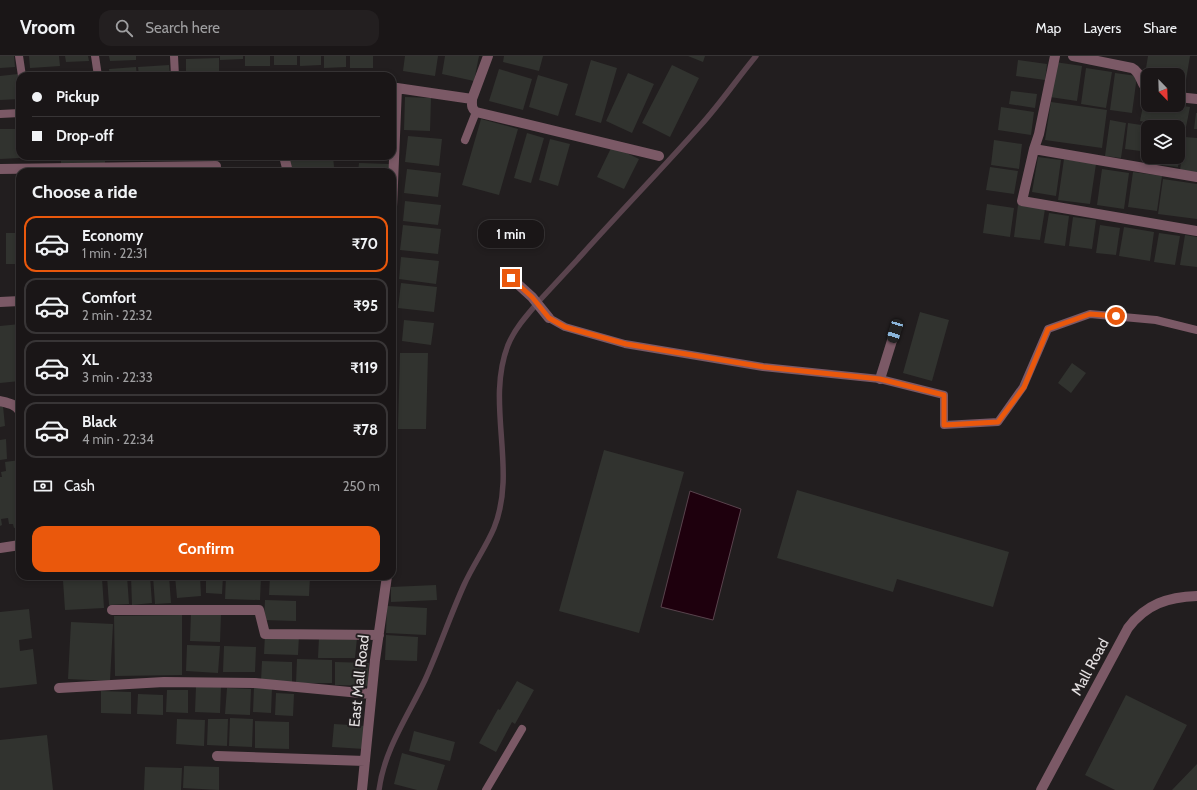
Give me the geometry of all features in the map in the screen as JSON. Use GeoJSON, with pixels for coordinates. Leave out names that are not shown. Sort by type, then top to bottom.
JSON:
{"type":"FeatureCollection","features":[{"type":"Feature","properties":{"kind":"street"},"geometry":{"type":"LineString","coordinates":[[488,56],[472,99],[472,109],[476,112],[659,156]]}},
{"type":"Feature","properties":{"kind":"street"},"geometry":{"type":"LineString","coordinates":[[1055,56],[1022,201],[1197,231]]}},
{"type":"Feature","properties":{"kind":"street"},"geometry":{"type":"LineString","coordinates":[[1073,56],[1132,68],[1139,74],[1141,80]]}},
{"type":"Feature","properties":{"kind":"street"},"geometry":{"type":"LineString","coordinates":[[396,88],[472,99]]}},
{"type":"Feature","properties":{"kind":"street"},"geometry":{"type":"LineString","coordinates":[[1185,98],[1197,99]]}},
{"type":"Feature","properties":{"kind":"street"},"geometry":{"type":"LineString","coordinates":[[1034,149],[1197,177]]}},
{"type":"Feature","properties":{"kind":"street"},"geometry":{"type":"LineString","coordinates":[[72,168],[216,166]]}},
{"type":"Feature","properties":{"kind":"street"},"geometry":{"type":"LineString","coordinates":[[0,169],[16,169]]}},
{"type":"Feature","properties":{"kind":"street"},"geometry":{"type":"LineString","coordinates":[[511,278],[532,297],[549,318]]}},
{"type":"Feature","properties":{"kind":"street"},"geometry":{"type":"LineString","coordinates":[[0,302],[16,301]]}},
{"type":"Feature","properties":{"kind":"street"},"geometry":{"type":"LineString","coordinates":[[880,379],[895,331]]}},
{"type":"Feature","properties":{"kind":"street"},"geometry":{"type":"LineString","coordinates":[[0,401],[10,403],[16,406]]}},
{"type":"Feature","properties":{"kind":"street"},"geometry":{"type":"LineString","coordinates":[[0,548],[16,546]]}},
{"type":"Feature","properties":{"kind":"street","name":"East Mall Road"},"geometry":{"type":"LineString","coordinates":[[362,790],[371,694],[386,580]]}},
{"type":"Feature","properties":{"kind":"street","name":"Mall Road"},"geometry":{"type":"LineString","coordinates":[[1041,790],[1128,628],[1136,618],[1144,610],[1158,603],[1176,598],[1197,596]]}},
{"type":"Feature","properties":{"kind":"street"},"geometry":{"type":"LineString","coordinates":[[112,610],[260,610],[265,634],[379,635]]}},
{"type":"Feature","properties":{"kind":"street"},"geometry":{"type":"LineString","coordinates":[[59,688],[164,682],[240,683],[371,694]]}},
{"type":"Feature","properties":{"kind":"street"},"geometry":{"type":"LineString","coordinates":[[217,756],[365,760]]}},
{"type":"Feature","properties":{"kind":"lane"},"geometry":{"type":"LineString","coordinates":[[20,56],[22,72]]}},
{"type":"Feature","properties":{"kind":"lane"},"geometry":{"type":"LineString","coordinates":[[95,56],[97,72]]}},
{"type":"Feature","properties":{"kind":"lane"},"geometry":{"type":"LineString","coordinates":[[174,56],[175,72]]}},
{"type":"Feature","properties":{"kind":"lane"},"geometry":{"type":"LineString","coordinates":[[465,140],[476,112]]}},
{"type":"Feature","properties":{"kind":"lane"},"geometry":{"type":"LineString","coordinates":[[0,114],[16,113]]}},
{"type":"Feature","properties":{"kind":"lane"},"geometry":{"type":"LineString","coordinates":[[549,318],[565,327],[626,344],[764,367],[880,379],[944,395],[944,425],[998,422],[1024,387],[1048,329],[1090,314],[1156,320],[1197,330]]}},
{"type":"Feature","properties":{"kind":"lane"},"geometry":{"type":"LineString","coordinates":[[486,790],[522,728]]}},
{"type":"Feature","properties":{"kind":"shaded area"},"geometry":{"type":"Polygon","coordinates":[[[690,491],[741,509],[713,620],[661,607],[690,491]]]}},
{"type":"Feature","properties":{"kind":"building"},"geometry":{"type":"Polygon","coordinates":[[[0,56],[14,56],[15,67],[0,68],[0,56]]]}},
{"type":"Feature","properties":{"kind":"building"},"geometry":{"type":"Polygon","coordinates":[[[29,56],[59,56],[60,66],[30,68],[29,56]]]}},
{"type":"Feature","properties":{"kind":"building"},"geometry":{"type":"Polygon","coordinates":[[[65,56],[88,56],[89,61],[66,62],[65,56]]]}},
{"type":"Feature","properties":{"kind":"building"},"geometry":{"type":"Polygon","coordinates":[[[109,56],[136,56],[136,60],[110,61],[109,56]]]}},
{"type":"Feature","properties":{"kind":"building"},"geometry":{"type":"Polygon","coordinates":[[[220,56],[243,56],[243,59],[220,60],[220,56]]]}},
{"type":"Feature","properties":{"kind":"building"},"geometry":{"type":"Polygon","coordinates":[[[245,56],[270,56],[270,66],[245,66],[245,56]]]}},
{"type":"Feature","properties":{"kind":"building"},"geometry":{"type":"Polygon","coordinates":[[[274,56],[297,56],[297,65],[274,65],[274,56]]]}},
{"type":"Feature","properties":{"kind":"building"},"geometry":{"type":"Polygon","coordinates":[[[300,56],[321,56],[321,65],[300,66],[300,56]]]}},
{"type":"Feature","properties":{"kind":"building"},"geometry":{"type":"Polygon","coordinates":[[[324,56],[346,56],[346,67],[324,68],[324,56]]]}},
{"type":"Feature","properties":{"kind":"building"},"geometry":{"type":"Polygon","coordinates":[[[350,56],[373,56],[373,68],[350,68],[350,56]]]}},
{"type":"Feature","properties":{"kind":"building"},"geometry":{"type":"Polygon","coordinates":[[[405,56],[438,56],[435,76],[403,71],[405,56]]]}},
{"type":"Feature","properties":{"kind":"building"},"geometry":{"type":"Polygon","coordinates":[[[445,56],[479,56],[474,81],[442,74],[445,56]]]}},
{"type":"Feature","properties":{"kind":"building"},"geometry":{"type":"Polygon","coordinates":[[[504,56],[543,56],[539,71],[503,62],[504,56]]]}},
{"type":"Feature","properties":{"kind":"building"},"geometry":{"type":"Polygon","coordinates":[[[688,56],[705,56],[703,62],[688,56]]]}},
{"type":"Feature","properties":{"kind":"building"},"geometry":{"type":"Polygon","coordinates":[[[1148,56],[1190,56],[1185,86],[1185,68],[1146,68],[1148,56]]]}},
{"type":"Feature","properties":{"kind":"building"},"geometry":{"type":"Polygon","coordinates":[[[219,58],[219,72],[186,72],[186,59],[219,58]]]}},
{"type":"Feature","properties":{"kind":"building"},"geometry":{"type":"Polygon","coordinates":[[[591,60],[617,68],[601,123],[575,115],[591,60]]]}},
{"type":"Feature","properties":{"kind":"building"},"geometry":{"type":"Polygon","coordinates":[[[1018,60],[1047,64],[1045,80],[1016,76],[1018,60]]]}},
{"type":"Feature","properties":{"kind":"building"},"geometry":{"type":"Polygon","coordinates":[[[1055,62],[1082,66],[1077,101],[1050,97],[1055,62]]]}},
{"type":"Feature","properties":{"kind":"building"},"geometry":{"type":"Polygon","coordinates":[[[169,65],[170,72],[139,72],[138,67],[169,65]]]}},
{"type":"Feature","properties":{"kind":"building"},"geometry":{"type":"Polygon","coordinates":[[[672,65],[699,78],[670,137],[642,123],[672,65]]]}},
{"type":"Feature","properties":{"kind":"building"},"geometry":{"type":"Polygon","coordinates":[[[136,67],[137,72],[109,72],[109,69],[136,67]]]}},
{"type":"Feature","properties":{"kind":"building"},"geometry":{"type":"Polygon","coordinates":[[[1086,68],[1112,72],[1106,108],[1081,104],[1086,68]]]}},
{"type":"Feature","properties":{"kind":"building"},"geometry":{"type":"Polygon","coordinates":[[[499,69],[532,79],[523,110],[489,101],[499,69]]]}},
{"type":"Feature","properties":{"kind":"building"},"geometry":{"type":"Polygon","coordinates":[[[628,73],[654,84],[632,133],[606,121],[628,73]]]}},
{"type":"Feature","properties":{"kind":"building"},"geometry":{"type":"Polygon","coordinates":[[[1115,73],[1137,76],[1132,113],[1110,110],[1115,73]]]}},
{"type":"Feature","properties":{"kind":"building"},"geometry":{"type":"Polygon","coordinates":[[[16,74],[16,99],[0,100],[0,76],[16,74]]]}},
{"type":"Feature","properties":{"kind":"building"},"geometry":{"type":"Polygon","coordinates":[[[538,75],[568,84],[558,116],[529,107],[538,75]]]}},
{"type":"Feature","properties":{"kind":"building"},"geometry":{"type":"Polygon","coordinates":[[[1011,91],[1037,94],[1035,108],[1009,104],[1011,91]]]}},
{"type":"Feature","properties":{"kind":"building"},"geometry":{"type":"Polygon","coordinates":[[[405,97],[431,98],[430,131],[404,130],[405,97]]]}},
{"type":"Feature","properties":{"kind":"building"},"geometry":{"type":"Polygon","coordinates":[[[1051,102],[1107,110],[1102,148],[1045,140],[1051,102]]]}},
{"type":"Feature","properties":{"kind":"building"},"geometry":{"type":"Polygon","coordinates":[[[1185,106],[1190,107],[1186,127],[1185,120],[1140,121],[1142,112],[1185,112],[1185,106]]]}},
{"type":"Feature","properties":{"kind":"building"},"geometry":{"type":"Polygon","coordinates":[[[1001,107],[1034,112],[1031,135],[998,130],[1001,107]]]}},
{"type":"Feature","properties":{"kind":"building"},"geometry":{"type":"Polygon","coordinates":[[[1196,113],[1197,129],[1194,129],[1196,113]]]}},
{"type":"Feature","properties":{"kind":"building"},"geometry":{"type":"Polygon","coordinates":[[[481,119],[518,129],[499,195],[462,185],[481,119]]]}},
{"type":"Feature","properties":{"kind":"building"},"geometry":{"type":"Polygon","coordinates":[[[1110,120],[1126,123],[1121,158],[1105,156],[1110,120]]]}},
{"type":"Feature","properties":{"kind":"building"},"geometry":{"type":"Polygon","coordinates":[[[1128,123],[1141,125],[1141,151],[1125,149],[1128,123]]]}},
{"type":"Feature","properties":{"kind":"building"},"geometry":{"type":"Polygon","coordinates":[[[0,129],[16,129],[16,158],[0,159],[0,129]]]}},
{"type":"Feature","properties":{"kind":"building"},"geometry":{"type":"Polygon","coordinates":[[[527,133],[544,138],[531,183],[514,178],[527,133]]]}},
{"type":"Feature","properties":{"kind":"building"},"geometry":{"type":"Polygon","coordinates":[[[408,136],[442,139],[439,166],[405,162],[408,136]]]}},
{"type":"Feature","properties":{"kind":"building"},"geometry":{"type":"Polygon","coordinates":[[[1185,137],[1197,138],[1197,173],[1180,170],[1181,164],[1185,164],[1185,137]]]}},
{"type":"Feature","properties":{"kind":"building"},"geometry":{"type":"Polygon","coordinates":[[[550,139],[570,144],[558,186],[539,180],[550,139]]]}},
{"type":"Feature","properties":{"kind":"building"},"geometry":{"type":"Polygon","coordinates":[[[994,140],[1022,144],[1019,169],[991,165],[994,140]]]}},
{"type":"Feature","properties":{"kind":"building"},"geometry":{"type":"Polygon","coordinates":[[[612,146],[639,159],[624,189],[597,177],[612,146]]]}},
{"type":"Feature","properties":{"kind":"building"},"geometry":{"type":"Polygon","coordinates":[[[1038,157],[1061,160],[1056,196],[1032,192],[1038,157]]]}},
{"type":"Feature","properties":{"kind":"building"},"geometry":{"type":"Polygon","coordinates":[[[1064,159],[1096,164],[1090,204],[1058,200],[1064,159]]]}},
{"type":"Feature","properties":{"kind":"building"},"geometry":{"type":"Polygon","coordinates":[[[61,160],[105,160],[105,163],[61,164],[61,160]]]}},
{"type":"Feature","properties":{"kind":"building"},"geometry":{"type":"Polygon","coordinates":[[[290,160],[333,160],[334,167],[290,168],[290,160]]]}},
{"type":"Feature","properties":{"kind":"building"},"geometry":{"type":"Polygon","coordinates":[[[359,163],[389,164],[389,168],[358,168],[359,163]]]}},
{"type":"Feature","properties":{"kind":"building"},"geometry":{"type":"Polygon","coordinates":[[[1152,164],[1178,164],[1178,167],[1152,164]]]}},
{"type":"Feature","properties":{"kind":"building"},"geometry":{"type":"Polygon","coordinates":[[[990,167],[1018,171],[1014,194],[986,190],[990,167]]]}},
{"type":"Feature","properties":{"kind":"building"},"geometry":{"type":"Polygon","coordinates":[[[407,169],[441,173],[438,197],[404,193],[407,169]]]}},
{"type":"Feature","properties":{"kind":"building"},"geometry":{"type":"Polygon","coordinates":[[[1102,169],[1129,173],[1124,209],[1097,205],[1102,169]]]}},
{"type":"Feature","properties":{"kind":"building"},"geometry":{"type":"Polygon","coordinates":[[[1133,172],[1162,176],[1157,211],[1128,207],[1133,172]]]}},
{"type":"Feature","properties":{"kind":"building"},"geometry":{"type":"Polygon","coordinates":[[[1163,179],[1197,184],[1197,219],[1158,214],[1163,179]]]}},
{"type":"Feature","properties":{"kind":"building"},"geometry":{"type":"Polygon","coordinates":[[[405,201],[441,205],[438,225],[403,221],[405,201]]]}},
{"type":"Feature","properties":{"kind":"building"},"geometry":{"type":"Polygon","coordinates":[[[987,204],[1014,208],[1010,237],[983,233],[987,204]]]}},
{"type":"Feature","properties":{"kind":"building"},"geometry":{"type":"Polygon","coordinates":[[[1018,205],[1045,209],[1040,240],[1014,237],[1018,205]]]}},
{"type":"Feature","properties":{"kind":"building"},"geometry":{"type":"Polygon","coordinates":[[[1049,213],[1069,216],[1065,246],[1044,243],[1049,213]]]}},
{"type":"Feature","properties":{"kind":"building"},"geometry":{"type":"Polygon","coordinates":[[[1073,217],[1096,220],[1092,249],[1069,246],[1073,217]]]}},
{"type":"Feature","properties":{"kind":"building"},"geometry":{"type":"Polygon","coordinates":[[[403,225],[441,229],[438,254],[400,250],[403,225]]]}},
{"type":"Feature","properties":{"kind":"building"},"geometry":{"type":"Polygon","coordinates":[[[1100,225],[1120,228],[1116,255],[1096,253],[1100,225]]]}},
{"type":"Feature","properties":{"kind":"building"},"geometry":{"type":"Polygon","coordinates":[[[1124,227],[1154,232],[1150,261],[1119,256],[1124,227]]]}},
{"type":"Feature","properties":{"kind":"building"},"geometry":{"type":"Polygon","coordinates":[[[6,233],[16,233],[16,264],[6,264],[6,233]]]}},
{"type":"Feature","properties":{"kind":"building"},"geometry":{"type":"Polygon","coordinates":[[[1159,233],[1180,236],[1175,265],[1154,262],[1159,233]]]}},
{"type":"Feature","properties":{"kind":"building"},"geometry":{"type":"Polygon","coordinates":[[[1185,235],[1197,237],[1197,267],[1180,265],[1185,235]]]}},
{"type":"Feature","properties":{"kind":"building"},"geometry":{"type":"Polygon","coordinates":[[[401,257],[439,261],[436,284],[399,279],[401,257]]]}},
{"type":"Feature","properties":{"kind":"building"},"geometry":{"type":"Polygon","coordinates":[[[401,283],[437,287],[434,312],[398,308],[401,283]]]}},
{"type":"Feature","properties":{"kind":"building"},"geometry":{"type":"Polygon","coordinates":[[[920,312],[949,320],[932,381],[903,373],[920,312]]]}},
{"type":"Feature","properties":{"kind":"building"},"geometry":{"type":"Polygon","coordinates":[[[404,320],[434,323],[431,345],[402,341],[404,320]]]}},
{"type":"Feature","properties":{"kind":"building"},"geometry":{"type":"Polygon","coordinates":[[[16,324],[16,381],[0,383],[0,326],[16,324]]]}},
{"type":"Feature","properties":{"kind":"building"},"geometry":{"type":"Polygon","coordinates":[[[400,353],[428,353],[426,429],[398,429],[400,353]]]}},
{"type":"Feature","properties":{"kind":"building"},"geometry":{"type":"Polygon","coordinates":[[[1072,363],[1086,373],[1071,393],[1058,383],[1072,363]]]}},
{"type":"Feature","properties":{"kind":"building"},"geometry":{"type":"Polygon","coordinates":[[[0,406],[3,406],[5,426],[0,427],[0,406]]]}},
{"type":"Feature","properties":{"kind":"building"},"geometry":{"type":"Polygon","coordinates":[[[6,439],[7,459],[0,460],[0,440],[6,439]]]}},
{"type":"Feature","properties":{"kind":"building"},"geometry":{"type":"Polygon","coordinates":[[[604,450],[684,472],[639,633],[559,611],[604,450]]]}},
{"type":"Feature","properties":{"kind":"building"},"geometry":{"type":"Polygon","coordinates":[[[16,461],[16,528],[14,528],[13,524],[9,524],[8,518],[1,519],[2,525],[0,526],[0,477],[2,477],[1,472],[6,471],[5,462],[16,461]]]}},
{"type":"Feature","properties":{"kind":"building"},"geometry":{"type":"Polygon","coordinates":[[[797,490],[1009,552],[993,607],[897,579],[893,592],[777,558],[797,490]]]}},
{"type":"Feature","properties":{"kind":"building"},"geometry":{"type":"Polygon","coordinates":[[[63,580],[102,580],[104,608],[65,610],[63,580]]]}},
{"type":"Feature","properties":{"kind":"building"},"geometry":{"type":"Polygon","coordinates":[[[107,580],[127,580],[129,604],[109,605],[107,580]]]}},
{"type":"Feature","properties":{"kind":"building"},"geometry":{"type":"Polygon","coordinates":[[[131,580],[150,580],[152,603],[132,605],[131,580]]]}},
{"type":"Feature","properties":{"kind":"building"},"geometry":{"type":"Polygon","coordinates":[[[153,580],[169,580],[171,603],[155,604],[153,580]]]}},
{"type":"Feature","properties":{"kind":"building"},"geometry":{"type":"Polygon","coordinates":[[[175,580],[200,580],[201,596],[177,598],[175,580]]]}},
{"type":"Feature","properties":{"kind":"building"},"geometry":{"type":"Polygon","coordinates":[[[206,580],[223,580],[222,594],[206,593],[206,580]]]}},
{"type":"Feature","properties":{"kind":"building"},"geometry":{"type":"Polygon","coordinates":[[[226,580],[261,580],[260,600],[225,599],[226,580]]]}},
{"type":"Feature","properties":{"kind":"building"},"geometry":{"type":"Polygon","coordinates":[[[270,580],[310,580],[309,596],[269,595],[270,580]]]}},
{"type":"Feature","properties":{"kind":"building"},"geometry":{"type":"Polygon","coordinates":[[[436,585],[437,600],[391,602],[391,587],[436,585]]]}},
{"type":"Feature","properties":{"kind":"building"},"geometry":{"type":"Polygon","coordinates":[[[265,600],[296,601],[296,621],[264,620],[265,600]]]}},
{"type":"Feature","properties":{"kind":"building"},"geometry":{"type":"Polygon","coordinates":[[[387,606],[427,608],[426,635],[386,633],[387,606]]]}},
{"type":"Feature","properties":{"kind":"building"},"geometry":{"type":"Polygon","coordinates":[[[29,609],[32,638],[19,640],[20,651],[33,649],[37,684],[0,688],[0,612],[29,609]]]}},
{"type":"Feature","properties":{"kind":"building"},"geometry":{"type":"Polygon","coordinates":[[[191,613],[221,614],[220,642],[190,641],[191,613]]]}},
{"type":"Feature","properties":{"kind":"building"},"geometry":{"type":"Polygon","coordinates":[[[182,615],[182,675],[115,676],[114,616],[182,615]]]}},
{"type":"Feature","properties":{"kind":"building"},"geometry":{"type":"Polygon","coordinates":[[[71,622],[113,624],[110,681],[68,679],[71,622]]]}},
{"type":"Feature","properties":{"kind":"building"},"geometry":{"type":"Polygon","coordinates":[[[265,634],[299,635],[298,655],[264,654],[265,634]]]}},
{"type":"Feature","properties":{"kind":"building"},"geometry":{"type":"Polygon","coordinates":[[[386,635],[418,637],[417,661],[385,660],[386,635]]]}},
{"type":"Feature","properties":{"kind":"building"},"geometry":{"type":"Polygon","coordinates":[[[319,637],[357,638],[355,658],[318,658],[319,637]]]}},
{"type":"Feature","properties":{"kind":"building"},"geometry":{"type":"Polygon","coordinates":[[[187,645],[220,646],[218,673],[186,671],[187,645]]]}},
{"type":"Feature","properties":{"kind":"building"},"geometry":{"type":"Polygon","coordinates":[[[224,646],[256,647],[255,672],[223,672],[224,646]]]}},
{"type":"Feature","properties":{"kind":"building"},"geometry":{"type":"Polygon","coordinates":[[[297,659],[332,660],[332,683],[296,683],[297,659]]]}},
{"type":"Feature","properties":{"kind":"building"},"geometry":{"type":"Polygon","coordinates":[[[262,661],[292,662],[292,682],[261,681],[262,661]]]}},
{"type":"Feature","properties":{"kind":"building"},"geometry":{"type":"Polygon","coordinates":[[[335,662],[369,663],[368,686],[335,685],[335,662]]]}},
{"type":"Feature","properties":{"kind":"building"},"geometry":{"type":"Polygon","coordinates":[[[517,681],[534,690],[515,724],[512,722],[496,752],[479,743],[498,709],[500,710],[517,681]]]}},
{"type":"Feature","properties":{"kind":"building"},"geometry":{"type":"Polygon","coordinates":[[[196,686],[221,686],[220,713],[195,712],[196,686]]]}},
{"type":"Feature","properties":{"kind":"building"},"geometry":{"type":"Polygon","coordinates":[[[254,687],[272,688],[271,713],[253,712],[254,687]]]}},
{"type":"Feature","properties":{"kind":"building"},"geometry":{"type":"Polygon","coordinates":[[[227,688],[251,689],[250,715],[225,714],[227,688]]]}},
{"type":"Feature","properties":{"kind":"building"},"geometry":{"type":"Polygon","coordinates":[[[167,690],[188,690],[188,713],[166,712],[167,690]]]}},
{"type":"Feature","properties":{"kind":"building"},"geometry":{"type":"Polygon","coordinates":[[[101,691],[131,692],[131,714],[101,713],[101,691]]]}},
{"type":"Feature","properties":{"kind":"building"},"geometry":{"type":"Polygon","coordinates":[[[276,693],[294,694],[293,716],[275,715],[276,693]]]}},
{"type":"Feature","properties":{"kind":"building"},"geometry":{"type":"Polygon","coordinates":[[[138,694],[163,695],[163,715],[137,714],[138,694]]]}},
{"type":"Feature","properties":{"kind":"building"},"geometry":{"type":"Polygon","coordinates":[[[1126,695],[1187,725],[1153,790],[1115,790],[1085,775],[1126,695]]]}},
{"type":"Feature","properties":{"kind":"building"},"geometry":{"type":"Polygon","coordinates":[[[230,718],[253,719],[252,747],[229,746],[230,718]]]}},
{"type":"Feature","properties":{"kind":"building"},"geometry":{"type":"Polygon","coordinates":[[[177,719],[205,720],[204,746],[176,744],[177,719]]]}},
{"type":"Feature","properties":{"kind":"building"},"geometry":{"type":"Polygon","coordinates":[[[208,719],[228,719],[227,746],[207,745],[208,719]]]}},
{"type":"Feature","properties":{"kind":"building"},"geometry":{"type":"Polygon","coordinates":[[[255,721],[289,722],[289,749],[255,748],[255,721]]]}},
{"type":"Feature","properties":{"kind":"building"},"geometry":{"type":"Polygon","coordinates":[[[334,724],[366,726],[364,749],[332,747],[334,724]]]}},
{"type":"Feature","properties":{"kind":"building"},"geometry":{"type":"Polygon","coordinates":[[[414,731],[455,742],[450,761],[409,751],[414,731]]]}},
{"type":"Feature","properties":{"kind":"building"},"geometry":{"type":"Polygon","coordinates":[[[47,735],[53,790],[0,790],[0,740],[47,735]]]}},
{"type":"Feature","properties":{"kind":"building"},"geometry":{"type":"Polygon","coordinates":[[[402,753],[445,765],[437,790],[417,790],[394,784],[402,753]]]}},
{"type":"Feature","properties":{"kind":"building"},"geometry":{"type":"Polygon","coordinates":[[[1197,764],[1197,790],[1172,790],[1197,764]]]}},
{"type":"Feature","properties":{"kind":"building"},"geometry":{"type":"Polygon","coordinates":[[[184,766],[219,767],[219,790],[183,788],[184,766]]]}},
{"type":"Feature","properties":{"kind":"building"},"geometry":{"type":"Polygon","coordinates":[[[145,767],[182,768],[181,790],[144,790],[145,767]]]}},
{"type":"Feature","properties":{"kind":"waterway"},"geometry":{"type":"LineString","coordinates":[[379,790],[391,747],[425,680],[464,585],[494,528],[501,506],[503,460],[499,390],[502,367],[508,345],[514,333],[540,300],[707,118],[756,56]]}},
{"type":"Feature","properties":{"kind":"route"},"geometry":{"type":"LineString","coordinates":[[511,278],[532,297],[549,318],[565,327],[626,344],[764,367],[880,379],[944,395],[944,425],[998,422],[1024,387],[1048,329],[1090,314],[1116,316]]}}]}
